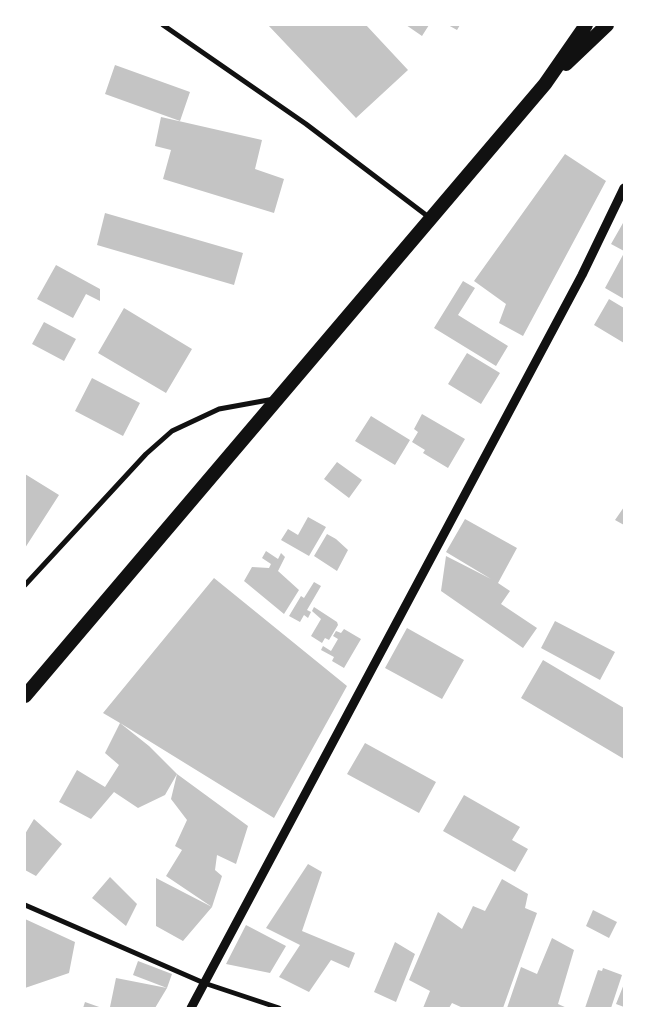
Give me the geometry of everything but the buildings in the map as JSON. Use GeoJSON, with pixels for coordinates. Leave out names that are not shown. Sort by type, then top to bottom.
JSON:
{"type":"FeatureCollection","features":[{"type":"Feature","properties":{"kind":"highway"},"geometry":{"type":"LineString","coordinates":[[545,84],[586,25]]}},
{"type":"Feature","properties":{"kind":"highway"},"geometry":{"type":"LineString","coordinates":[[25,696],[545,84],[607,25]]}},
{"type":"Feature","properties":{"kind":"street"},"geometry":{"type":"LineString","coordinates":[[163,25],[306,124],[430,218]]}},
{"type":"Feature","properties":{"kind":"street"},"geometry":{"type":"LineString","coordinates":[[191,1008],[578,284],[624,188]]}},
{"type":"Feature","properties":{"kind":"street"},"geometry":{"type":"LineString","coordinates":[[25,585],[146,454],[172,431],[219,408],[277,398]]}},
{"type":"Feature","properties":{"kind":"street"},"geometry":{"type":"LineString","coordinates":[[25,905],[204,983],[279,1008]]}}]}
